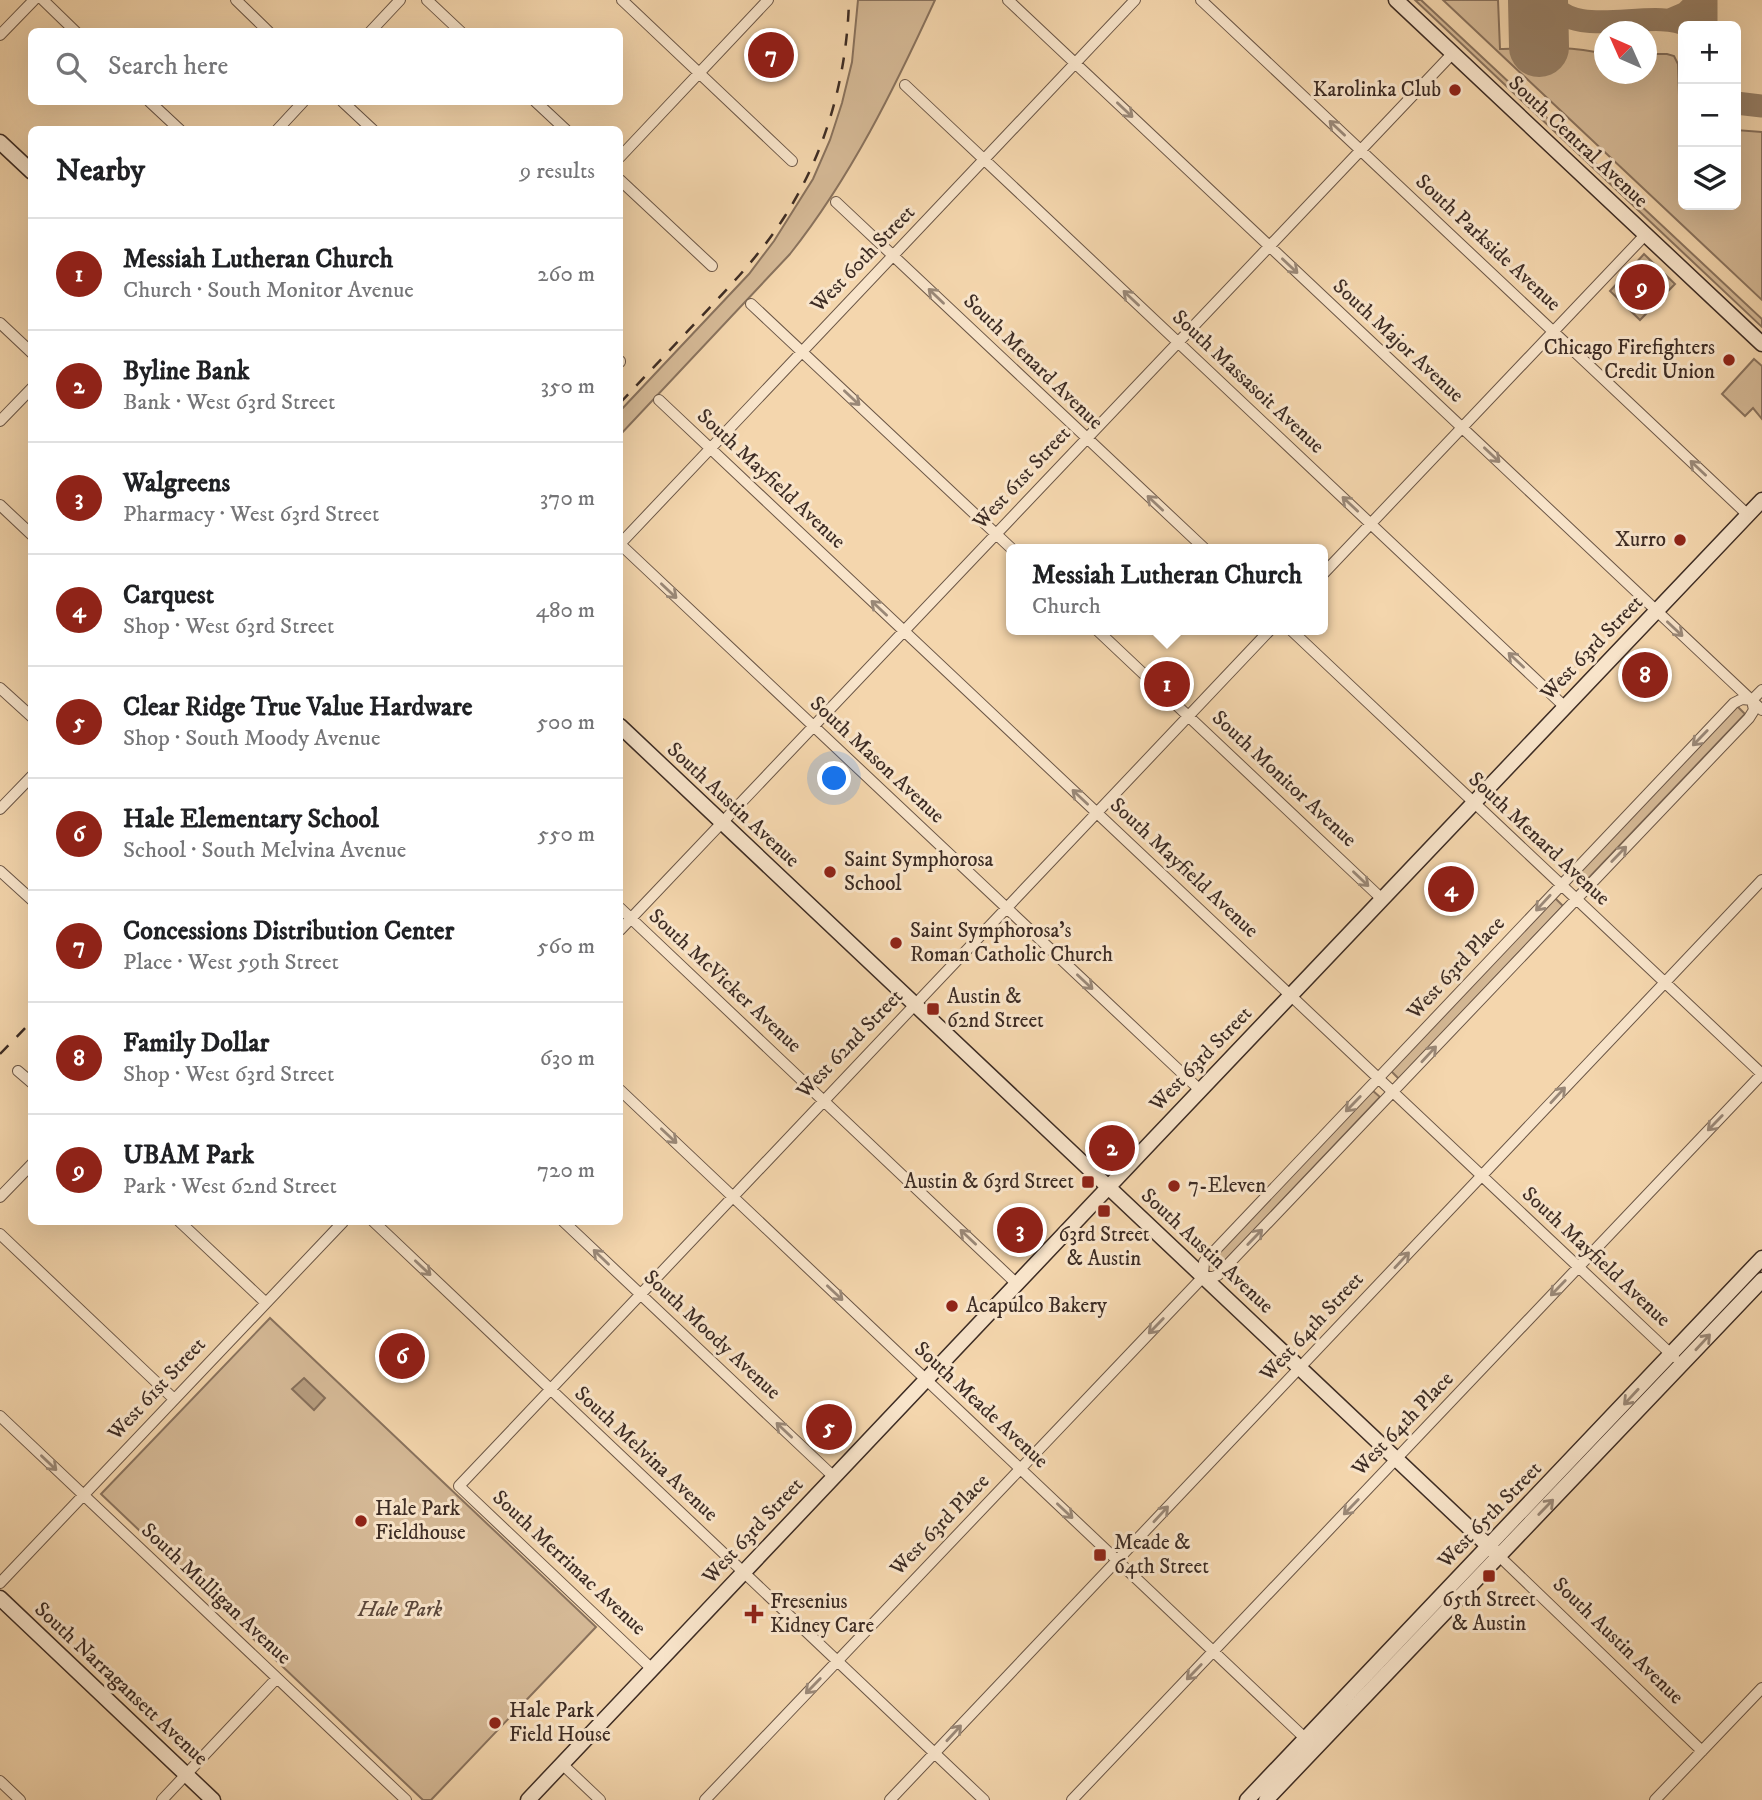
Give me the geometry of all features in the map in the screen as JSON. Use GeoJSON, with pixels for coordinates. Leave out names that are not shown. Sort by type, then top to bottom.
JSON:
{"type":"FeatureCollection","features":[{"type":"Feature","properties":{"kind":"street"},"geometry":{"type":"LineString","coordinates":[[0,36],[34,0]]}},
{"type":"Feature","properties":{"kind":"street"},"geometry":{"type":"LineString","coordinates":[[43,0],[72,28]]}},
{"type":"Feature","properties":{"kind":"street"},"geometry":{"type":"LineString","coordinates":[[236,0],[265,28]]}},
{"type":"Feature","properties":{"kind":"street"},"geometry":{"type":"LineString","coordinates":[[374,28],[400,0]]}},
{"type":"Feature","properties":{"kind":"street"},"geometry":{"type":"LineString","coordinates":[[427,0],[457,28]]}},
{"type":"Feature","properties":{"kind":"street"},"geometry":{"type":"LineString","coordinates":[[622,0],[792,162]]}},
{"type":"Feature","properties":{"kind":"street"},"geometry":{"type":"LineString","coordinates":[[623,154],[768,0]]}},
{"type":"Feature","properties":{"kind":"street","name":"South Major Avenue"},"geometry":{"type":"LineString","coordinates":[[1008,0],[1762,710]]}},
{"type":"Feature","properties":{"kind":"street","name":"West 60th Street"},"geometry":{"type":"LineString","coordinates":[[623,541],[1135,0]]}},
{"type":"Feature","properties":{"kind":"street","name":"South Parkside Avenue"},"geometry":{"type":"LineString","coordinates":[[1201,0],[1748,515]]}},
{"type":"Feature","properties":{"kind":"street","name":"South Central Avenue"},"geometry":{"type":"LineString","coordinates":[[1396,0],[1762,344]]}},
{"type":"Feature","properties":{"kind":"street","name":"West 61st Street"},"geometry":{"type":"LineString","coordinates":[[623,927],[1452,53]]}},
{"type":"Feature","properties":{"kind":"street","name":"South Massasoit Avenue"},"geometry":{"type":"LineString","coordinates":[[905,85],[1565,707]]}},
{"type":"Feature","properties":{"kind":"street"},"geometry":{"type":"LineString","coordinates":[[153,105],[176,126]]}},
{"type":"Feature","properties":{"kind":"street"},"geometry":{"type":"LineString","coordinates":[[281,126],[300,105]]}},
{"type":"Feature","properties":{"kind":"street"},"geometry":{"type":"LineString","coordinates":[[346,105],[369,126]]}},
{"type":"Feature","properties":{"kind":"street"},"geometry":{"type":"LineString","coordinates":[[539,105],[562,126]]}},
{"type":"Feature","properties":{"kind":"street"},"geometry":{"type":"LineString","coordinates":[[0,142],[28,168]]}},
{"type":"Feature","properties":{"kind":"street"},"geometry":{"type":"LineString","coordinates":[[623,183],[712,266]]}},
{"type":"Feature","properties":{"kind":"street","name":"South Menard Avenue"},"geometry":{"type":"LineString","coordinates":[[836,202],[1200,544]]}},
{"type":"Feature","properties":{"kind":"street"},"geometry":{"type":"LineString","coordinates":[[1328,569],[1646,234]]}},
{"type":"Feature","properties":{"kind":"street"},"geometry":{"type":"LineString","coordinates":[[751,304],[1007,544]]}},
{"type":"Feature","properties":{"kind":"street"},"geometry":{"type":"LineString","coordinates":[[0,323],[28,349]]}},
{"type":"Feature","properties":{"kind":"street"},"geometry":{"type":"LineString","coordinates":[[0,421],[28,392]]}},
{"type":"Feature","properties":{"kind":"street","name":"South Mayfield Avenue"},"geometry":{"type":"LineString","coordinates":[[659,400],[1677,1359]]}},
{"type":"Feature","properties":{"kind":"street","name":"West 63rd Street"},"geometry":{"type":"LineString","coordinates":[[528,1800],[1762,500]]}},
{"type":"Feature","properties":{"kind":"street"},"geometry":{"type":"LineString","coordinates":[[0,505],[28,531]]}},
{"type":"Feature","properties":{"kind":"street","name":"South Mason Avenue"},"geometry":{"type":"LineString","coordinates":[[623,547],[1200,1090]]}},
{"type":"Feature","properties":{"kind":"street","name":"South Monitor Avenue"},"geometry":{"type":"LineString","coordinates":[[1102,635],[1382,899]]}},
{"type":"Feature","properties":{"kind":"street","name":"West 62nd Street"},"geometry":{"type":"LineString","coordinates":[[459,1486],[1265,635]]}},
{"type":"Feature","properties":{"kind":"street","name":"South Menard Avenue"},"geometry":{"type":"LineString","coordinates":[[1296,635],[1762,1074]]}},
{"type":"Feature","properties":{"kind":"street"},"geometry":{"type":"LineString","coordinates":[[0,688],[28,714]]}},
{"type":"Feature","properties":{"kind":"street","name":"West 63rd Place"},"geometry":{"type":"LineString","coordinates":[[1752,700],[1762,690]]}},
{"type":"Feature","properties":{"kind":"street","name":"West 63rd Place"},"geometry":{"type":"LineString","coordinates":[[705,1800],[1203,1277],[1203,1262],[1734,703],[1742,699],[1752,700]]}},
{"type":"Feature","properties":{"kind":"street","name":"West 63rd Place"},"geometry":{"type":"LineString","coordinates":[[1203,1277],[1218,1275],[1749,718],[1754,710],[1752,700]]}},
{"type":"Feature","properties":{"kind":"street","name":"South Austin Avenue"},"geometry":{"type":"LineString","coordinates":[[623,729],[1702,1751]]}},
{"type":"Feature","properties":{"kind":"street"},"geometry":{"type":"LineString","coordinates":[[0,809],[28,780]]}},
{"type":"Feature","properties":{"kind":"street"},"geometry":{"type":"LineString","coordinates":[[0,871],[28,896]]}},
{"type":"Feature","properties":{"kind":"street","name":"West 64th Street"},"geometry":{"type":"LineString","coordinates":[[890,1800],[1762,880]]}},
{"type":"Feature","properties":{"kind":"street","name":"South McVicker Avenue"},"geometry":{"type":"LineString","coordinates":[[623,911],[1017,1284]]}},
{"type":"Feature","properties":{"kind":"street"},"geometry":{"type":"LineString","coordinates":[[18,1071],[28,1080]]}},
{"type":"Feature","properties":{"kind":"street","name":"West 64th Place"},"geometry":{"type":"LineString","coordinates":[[1072,1800],[1762,1074]]}},
{"type":"Feature","properties":{"kind":"street","name":"South Meade Avenue"},"geometry":{"type":"LineString","coordinates":[[623,1093],[1311,1743]]}},
{"type":"Feature","properties":{"kind":"street"},"geometry":{"type":"LineString","coordinates":[[0,1197],[28,1168]]}},
{"type":"Feature","properties":{"kind":"street"},"geometry":{"type":"LineString","coordinates":[[183,1225],[265,1303]]}},
{"type":"Feature","properties":{"kind":"street","name":"West 61st Street"},"geometry":{"type":"LineString","coordinates":[[0,1583],[340,1225]]}},
{"type":"Feature","properties":{"kind":"street","name":"South Melvina Avenue"},"geometry":{"type":"LineString","coordinates":[[377,1225],[984,1800]]}},
{"type":"Feature","properties":{"kind":"street","name":"South Moody Avenue"},"geometry":{"type":"LineString","coordinates":[[567,1225],[834,1477]]}},
{"type":"Feature","properties":{"kind":"street"},"geometry":{"type":"LineString","coordinates":[[0,1234],[174,1399]]}},
{"type":"Feature","properties":{"kind":"street","name":"West 65th Street"},"geometry":{"type":"LineString","coordinates":[[1247,1800],[1311,1743],[1494,1552],[1677,1359],[1762,1258]]}},
{"type":"Feature","properties":{"kind":"street","name":"West 65th Street"},"geometry":{"type":"LineString","coordinates":[[1677,1359],[1762,1280]]}},
{"type":"Feature","properties":{"kind":"street","name":"South Mulligan Avenue"},"geometry":{"type":"LineString","coordinates":[[0,1416],[406,1800]]}},
{"type":"Feature","properties":{"kind":"street","name":"South Merrimac Avenue"},"geometry":{"type":"LineString","coordinates":[[459,1486],[652,1669]]}},
{"type":"Feature","properties":{"kind":"street","name":"South Narragansett Avenue"},"geometry":{"type":"LineString","coordinates":[[0,1598],[213,1800]]}},
{"type":"Feature","properties":{"kind":"street"},"geometry":{"type":"LineString","coordinates":[[162,1800],[277,1678]]}},
{"type":"Feature","properties":{"kind":"street"},"geometry":{"type":"LineString","coordinates":[[1655,1800],[1762,1688]]}},
{"type":"Feature","properties":{"kind":"street","name":"West 65th Street"},"geometry":{"type":"LineString","coordinates":[[1266,1800],[1311,1743]]}},
{"type":"Feature","properties":{"kind":"street"},"geometry":{"type":"LineString","coordinates":[[562,1764],[600,1800]]}},
{"type":"Feature","properties":{"kind":"street"},"geometry":{"type":"LineString","coordinates":[[0,1781],[20,1800]]}},
{"type":"Feature","properties":{"kind":"green space"},"geometry":{"type":"Polygon","coordinates":[[[858,0],[935,0],[870,132],[812,225],[790,254],[623,432],[623,408],[749,274],[774,241],[813,179],[830,140],[852,62],[858,0]]]}},
{"type":"Feature","properties":{"kind":"green space"},"geometry":{"type":"Polygon","coordinates":[[[1415,0],[1421,0],[1762,319],[1762,327],[1415,0]]]}},
{"type":"Feature","properties":{"kind":"green space"},"geometry":{"type":"Polygon","coordinates":[[[1443,0],[1498,0],[1500,49],[1565,48],[1594,52],[1594,84],[1657,84],[1657,54],[1674,56],[1678,64],[1678,210],[1741,210],[1741,130],[1762,132],[1762,300],[1443,0]]]}},
{"type":"Feature","properties":{"kind":"green space"},"geometry":{"type":"Polygon","coordinates":[[[1644,254],[1675,284],[1640,320],[1610,291],[1644,254]]]}},
{"type":"Feature","properties":{"kind":"green space"},"geometry":{"type":"Polygon","coordinates":[[[1754,359],[1762,366],[1762,419],[1753,408],[1745,416],[1722,394],[1754,359]]]}},
{"type":"Feature","properties":{"kind":"green space"},"geometry":{"type":"Polygon","coordinates":[[[1736,705],[1745,714],[1581,886],[1572,877],[1736,705]]]}},
{"type":"Feature","properties":{"kind":"green space"},"geometry":{"type":"Polygon","coordinates":[[[1554,897],[1563,906],[1399,1079],[1390,1070],[1554,897]]]}},
{"type":"Feature","properties":{"kind":"green space"},"geometry":{"type":"Polygon","coordinates":[[[1372,1090],[1380,1097],[1216,1270],[1208,1263],[1372,1090]]]}},
{"type":"Feature","properties":{"kind":"green space","name":"Hale Park"},"geometry":{"type":"Polygon","coordinates":[[[270,1318],[596,1627],[431,1800],[423,1800],[101,1494],[270,1318]]]}},
{"type":"Feature","properties":{"kind":"shaded area"},"geometry":{"type":"Polygon","coordinates":[[[304,1378],[325,1398],[314,1410],[292,1389],[304,1378]]]}},
{"type":"Feature","properties":{"kind":"taxiway"},"geometry":{"type":"LineString","coordinates":[[1549,0],[1561,13],[1576,19],[1595,22],[1655,20],[1678,23]]}},
{"type":"Feature","properties":{"kind":"taxiway"},"geometry":{"type":"LineString","coordinates":[[1672,19],[1686,13],[1699,0]]}},
{"type":"Feature","properties":{"kind":"taxiway"},"geometry":{"type":"LineString","coordinates":[[1706,0],[1706,21]]}},
{"type":"Feature","properties":{"kind":"taxiway"},"geometry":{"type":"LineString","coordinates":[[1741,104],[1762,106]]}},
{"type":"Feature","properties":{"kind":"runway"},"geometry":{"type":"LineString","coordinates":[[1538,0],[1539,47]]}},
{"type":"Feature","properties":{"kind":"railway"},"geometry":{"type":"LineString","coordinates":[[623,400],[745,269],[776,230],[799,192],[823,140],[832,113],[844,57],[849,0]]}},
{"type":"Feature","properties":{"kind":"railway"},"geometry":{"type":"LineString","coordinates":[[0,1054],[28,1025]]}},
{"type":"Feature","properties":{"kind":"place","name":"Concessions Distribution Center"},"geometry":{"type":"Point","coordinates":[771,55]}},
{"type":"Feature","properties":{"kind":"place","name":"Karolinka Club"},"geometry":{"type":"Point","coordinates":[1455,90]}},
{"type":"Feature","properties":{"kind":"place","name":"UBAM Park"},"geometry":{"type":"Point","coordinates":[1642,287]}},
{"type":"Feature","properties":{"kind":"place","name":"Chicago Firefighters Credit Union"},"geometry":{"type":"Point","coordinates":[1729,360]}},
{"type":"Feature","properties":{"kind":"place","name":"Xurro"},"geometry":{"type":"Point","coordinates":[1680,540]}},
{"type":"Feature","properties":{"kind":"place","name":"Family Dollar"},"geometry":{"type":"Point","coordinates":[1645,675]}},
{"type":"Feature","properties":{"kind":"place","name":"Messiah Lutheran Church"},"geometry":{"type":"Point","coordinates":[1167,684]}},
{"type":"Feature","properties":{"kind":"place","name":"Saint Symphorosa School"},"geometry":{"type":"Point","coordinates":[830,872]}},
{"type":"Feature","properties":{"kind":"place","name":"Carquest"},"geometry":{"type":"Point","coordinates":[1451,889]}},
{"type":"Feature","properties":{"kind":"place","name":"Saint Symphorosa's Roman Catholic Church"},"geometry":{"type":"Point","coordinates":[896,943]}},
{"type":"Feature","properties":{"kind":"place","name":"Austin & 62nd Street"},"geometry":{"type":"Point","coordinates":[933,1009]}},
{"type":"Feature","properties":{"kind":"place","name":"Byline Bank"},"geometry":{"type":"Point","coordinates":[1112,1148]}},
{"type":"Feature","properties":{"kind":"place","name":"Austin & 63rd Street"},"geometry":{"type":"Point","coordinates":[1088,1182]}},
{"type":"Feature","properties":{"kind":"place","name":"7-Eleven"},"geometry":{"type":"Point","coordinates":[1174,1186]}},
{"type":"Feature","properties":{"kind":"place","name":"63rd Street & Austin"},"geometry":{"type":"Point","coordinates":[1104,1211]}},
{"type":"Feature","properties":{"kind":"place","name":"Walgreens"},"geometry":{"type":"Point","coordinates":[1020,1230]}},
{"type":"Feature","properties":{"kind":"place","name":"Acapulco Bakery"},"geometry":{"type":"Point","coordinates":[952,1306]}},
{"type":"Feature","properties":{"kind":"place","name":"Hale Elementary School"},"geometry":{"type":"Point","coordinates":[402,1356]}},
{"type":"Feature","properties":{"kind":"place","name":"Clear Ridge True Value Hardware"},"geometry":{"type":"Point","coordinates":[829,1427]}},
{"type":"Feature","properties":{"kind":"place","name":"Hale Park Fieldhouse"},"geometry":{"type":"Point","coordinates":[361,1521]}},
{"type":"Feature","properties":{"kind":"place","name":"Meade & 64th Street"},"geometry":{"type":"Point","coordinates":[1100,1555]}},
{"type":"Feature","properties":{"kind":"place","name":"65th Street & Austin"},"geometry":{"type":"Point","coordinates":[1489,1576]}},
{"type":"Feature","properties":{"kind":"place","name":"Fresenius Kidney Care"},"geometry":{"type":"Point","coordinates":[754,1614]}},
{"type":"Feature","properties":{"kind":"place","name":"Hale Park Field House"},"geometry":{"type":"Point","coordinates":[495,1723]}}]}
